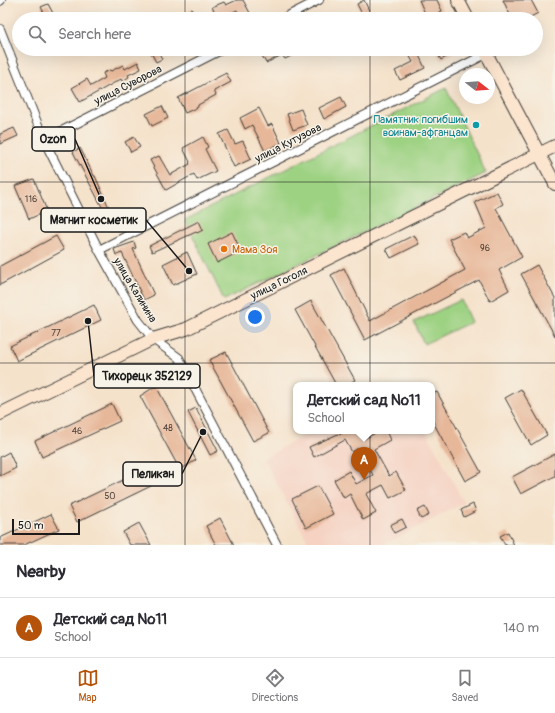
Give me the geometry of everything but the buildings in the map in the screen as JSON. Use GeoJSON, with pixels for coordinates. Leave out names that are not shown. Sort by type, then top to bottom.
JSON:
{"type":"FeatureCollection","features":[{"type":"Feature","properties":{"kind":"main road"},"geometry":{"type":"LineString","coordinates":[[458,0],[464,12]]}},
{"type":"Feature","properties":{"kind":"main road"},"geometry":{"type":"LineString","coordinates":[[488,56],[555,184]]}},
{"type":"Feature","properties":{"kind":"main road","name":"улица Гоголя"},"geometry":{"type":"LineString","coordinates":[[0,414],[153,338],[186,329],[555,146]]}},
{"type":"Feature","properties":{"kind":"street"},"geometry":{"type":"LineString","coordinates":[[296,12],[319,0]]}},
{"type":"Feature","properties":{"kind":"street","name":"улица Калинина"},"geometry":{"type":"LineString","coordinates":[[0,29],[44,140],[98,250],[138,320],[153,338],[179,358],[277,545]]}},
{"type":"Feature","properties":{"kind":"street","name":"улица Суворова"},"geometry":{"type":"LineString","coordinates":[[44,140],[209,56]]}},
{"type":"Feature","properties":{"kind":"street","name":"улица Кутузова"},"geometry":{"type":"LineString","coordinates":[[98,250],[475,56]]}},
{"type":"Feature","properties":{"kind":"shaded area"},"geometry":{"type":"Polygon","coordinates":[[[307,434],[428,434],[464,503],[384,545],[310,545],[263,458],[307,434]]]}},
{"type":"Feature","properties":{"kind":"green space"},"geometry":{"type":"Polygon","coordinates":[[[446,88],[486,173],[224,300],[185,220],[446,88]]]}},
{"type":"Feature","properties":{"kind":"green space"},"geometry":{"type":"Polygon","coordinates":[[[461,300],[471,322],[424,344],[414,322],[461,300]]]}},
{"type":"Feature","properties":{"kind":"place","name":"Памятник погибшим воинам-афганцам"},"geometry":{"type":"Point","coordinates":[476,125]}},
{"type":"Feature","properties":{"kind":"place","name":"Ozon"},"geometry":{"type":"Point","coordinates":[101,199]}},
{"type":"Feature","properties":{"kind":"place","name":"Мама Зоя"},"geometry":{"type":"Point","coordinates":[224,249]}},
{"type":"Feature","properties":{"kind":"place","name":"Магнит косметик"},"geometry":{"type":"Point","coordinates":[189,271]}},
{"type":"Feature","properties":{"kind":"place","name":"Тихорецк 352129"},"geometry":{"type":"Point","coordinates":[88,321]}},
{"type":"Feature","properties":{"kind":"place","name":"Пеликан"},"geometry":{"type":"Point","coordinates":[203,432]}},
{"type":"Feature","properties":{"kind":"place","name":"Детский сад №11"},"geometry":{"type":"Point","coordinates":[364,480]}}]}
